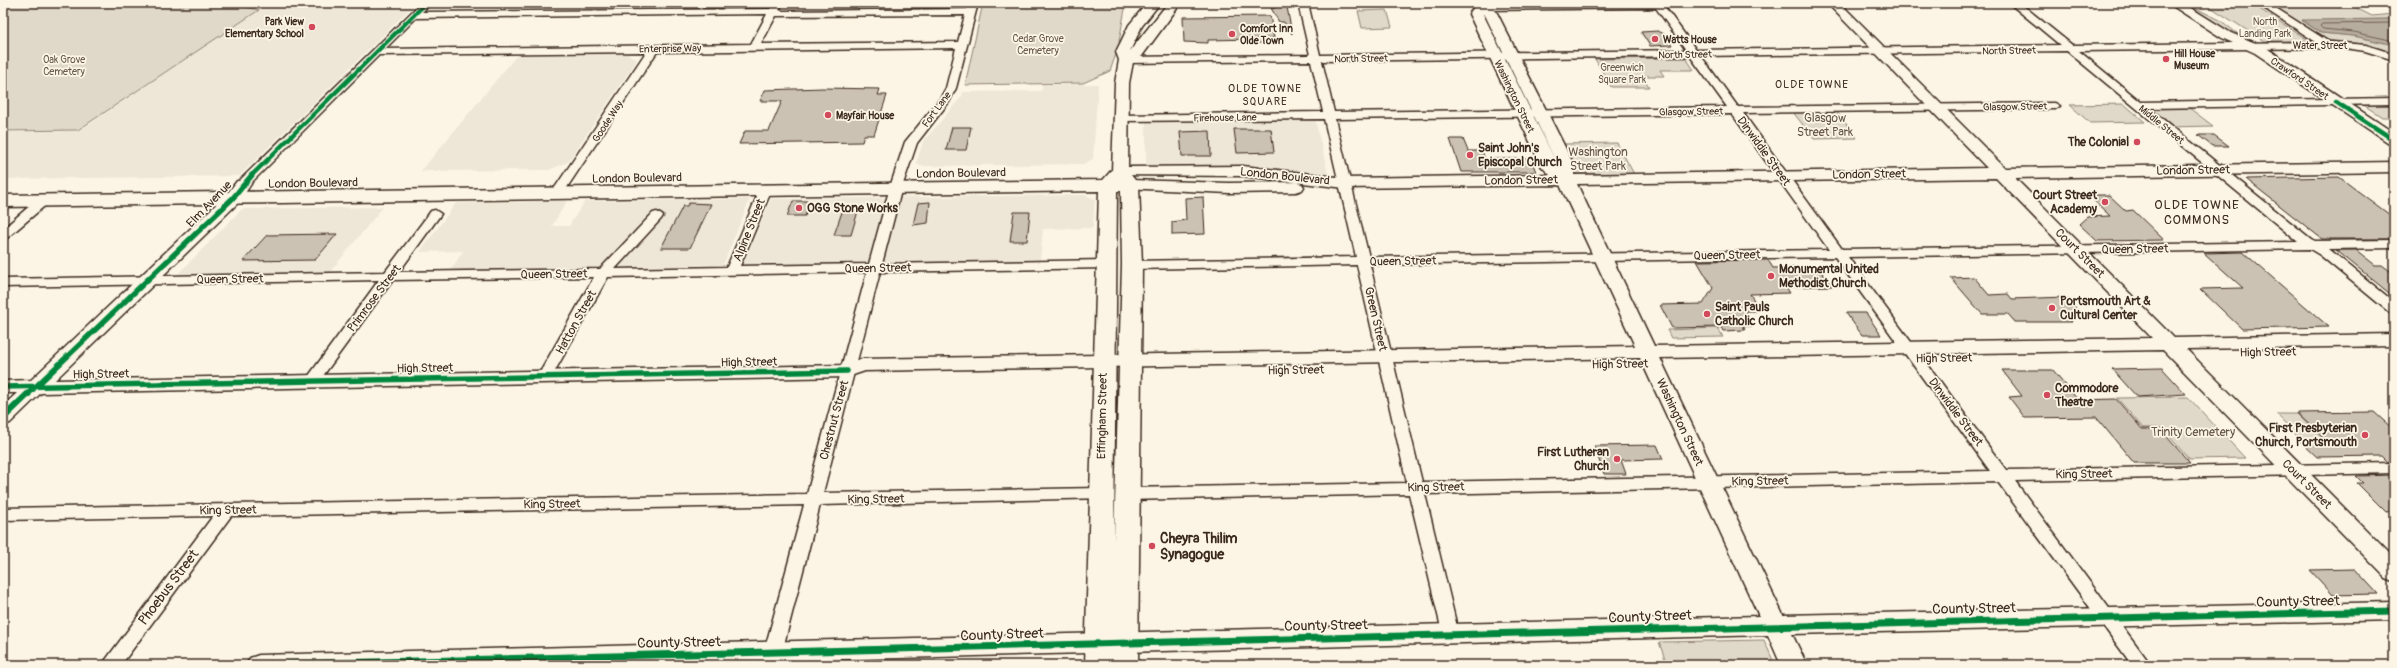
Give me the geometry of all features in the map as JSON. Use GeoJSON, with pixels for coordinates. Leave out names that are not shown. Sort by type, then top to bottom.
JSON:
{"type":"FeatureCollection","features":[{"type":"Feature","properties":{"kind":"main road","name":"London Boulevard"},"geometry":{"type":"LineString","coordinates":[[3,188],[238,191],[898,181],[1119,180]]}},
{"type":"Feature","properties":{"kind":"main road","name":"Effingham Street"},"geometry":{"type":"LineString","coordinates":[[1111,654],[1114,494],[1103,367],[1105,264],[1119,180]]}},
{"type":"Feature","properties":{"kind":"main road","name":"Effingham Street"},"geometry":{"type":"LineString","coordinates":[[1114,494],[1130,366],[1132,265],[1119,180]]}},
{"type":"Feature","properties":{"kind":"main road","name":"London Boulevard"},"geometry":{"type":"LineString","coordinates":[[563,186],[766,189],[898,181]]}},
{"type":"Feature","properties":{"kind":"main road","name":"London Boulevard"},"geometry":{"type":"LineString","coordinates":[[3,201],[238,191]]}},
{"type":"Feature","properties":{"kind":"street","name":"Elm Avenue"},"geometry":{"type":"LineString","coordinates":[[3,418],[238,191],[426,3]]}},
{"type":"Feature","properties":{"kind":"street","name":"Effingham Street"},"geometry":{"type":"LineString","coordinates":[[1119,180],[1122,83],[1126,60],[1123,52],[1127,40],[1154,3]]}},
{"type":"Feature","properties":{"kind":"street"},"geometry":{"type":"LineString","coordinates":[[1126,60],[1137,53],[1176,3]]}},
{"type":"Feature","properties":{"kind":"street","name":"Green Street"},"geometry":{"type":"LineString","coordinates":[[1303,3],[1450,634]]}},
{"type":"Feature","properties":{"kind":"street","name":"Court Street"},"geometry":{"type":"LineString","coordinates":[[1833,3],[2394,572]]}},
{"type":"Feature","properties":{"kind":"street","name":"Middle Street"},"geometry":{"type":"LineString","coordinates":[[2014,3],[2311,246],[2325,252],[2394,309]]}},
{"type":"Feature","properties":{"kind":"street","name":"Crawford Street"},"geometry":{"type":"LineString","coordinates":[[2174,3],[2245,46],[2262,48],[2336,102],[2394,140]]}},
{"type":"Feature","properties":{"kind":"street"},"geometry":{"type":"LineString","coordinates":[[2194,3],[2218,16],[2262,48]]}},
{"type":"Feature","properties":{"kind":"street"},"geometry":{"type":"LineString","coordinates":[[2261,3],[2327,45]]}},
{"type":"Feature","properties":{"kind":"street"},"geometry":{"type":"LineString","coordinates":[[1480,5],[1658,4]]}},
{"type":"Feature","properties":{"kind":"street","name":"Dinwiddie Street"},"geometry":{"type":"LineString","coordinates":[[1658,4],[1912,354],[2004,476],[2142,665]]}},
{"type":"Feature","properties":{"kind":"street","name":"Washington Street"},"geometry":{"type":"LineString","coordinates":[[1566,179],[1568,167],[1490,13],[1480,5],[1476,14],[1550,168],[1566,179],[1794,665]]}},
{"type":"Feature","properties":{"kind":"street"},"geometry":{"type":"LineString","coordinates":[[414,15],[775,8],[783,14],[972,7]]}},
{"type":"Feature","properties":{"kind":"street","name":"Fort Lane"},"geometry":{"type":"LineString","coordinates":[[898,181],[911,142],[945,100],[951,88],[972,7]]}},
{"type":"Feature","properties":{"kind":"street"},"geometry":{"type":"LineString","coordinates":[[755,47],[775,8]]}},
{"type":"Feature","properties":{"kind":"street","name":"Enterprise Way"},"geometry":{"type":"LineString","coordinates":[[377,52],[962,45]]}},
{"type":"Feature","properties":{"kind":"street","name":"Water Street"},"geometry":{"type":"LineString","coordinates":[[2262,48],[2327,45],[2356,46],[2394,57]]}},
{"type":"Feature","properties":{"kind":"street","name":"North Street"},"geometry":{"type":"LineString","coordinates":[[1126,60],[1880,52],[2245,46]]}},
{"type":"Feature","properties":{"kind":"street","name":"Goode Way"},"geometry":{"type":"LineString","coordinates":[[563,186],[654,48]]}},
{"type":"Feature","properties":{"kind":"street"},"geometry":{"type":"LineString","coordinates":[[2138,105],[2394,101]]}},
{"type":"Feature","properties":{"kind":"street","name":"Glasgow Street"},"geometry":{"type":"LineString","coordinates":[[1329,115],[2055,106]]}},
{"type":"Feature","properties":{"kind":"street","name":"Firehouse Lane"},"geometry":{"type":"LineString","coordinates":[[1122,118],[1329,115]]}},
{"type":"Feature","properties":{"kind":"street","name":"London Street"},"geometry":{"type":"LineString","coordinates":[[1345,183],[2394,166]]}},
{"type":"Feature","properties":{"kind":"street","name":"London Boulevard"},"geometry":{"type":"LineString","coordinates":[[1119,180],[1228,188],[1329,186],[1345,183]]}},
{"type":"Feature","properties":{"kind":"street","name":"Chestnut Street"},"geometry":{"type":"LineString","coordinates":[[773,652],[898,181]]}},
{"type":"Feature","properties":{"kind":"street","name":"Alpine Street"},"geometry":{"type":"LineString","coordinates":[[732,271],[766,189]]}},
{"type":"Feature","properties":{"kind":"street"},"geometry":{"type":"LineString","coordinates":[[3,235],[44,200]]}},
{"type":"Feature","properties":{"kind":"street","name":"Primrose Street"},"geometry":{"type":"LineString","coordinates":[[312,381],[435,214]]}},
{"type":"Feature","properties":{"kind":"street","name":"Hatton Street"},"geometry":{"type":"LineString","coordinates":[[545,376],[603,273],[657,216]]}},
{"type":"Feature","properties":{"kind":"street","name":"Queen Street"},"geometry":{"type":"LineString","coordinates":[[1132,265],[2394,244]]}},
{"type":"Feature","properties":{"kind":"street","name":"Middle Street"},"geometry":{"type":"LineString","coordinates":[[2311,246],[2315,252],[2394,318]]}},
{"type":"Feature","properties":{"kind":"street","name":"Queen Street"},"geometry":{"type":"LineString","coordinates":[[3,283],[1105,264]]}},
{"type":"Feature","properties":{"kind":"street","name":"High Street"},"geometry":{"type":"LineString","coordinates":[[3,387],[847,371],[859,376],[1130,366],[2174,349],[2394,340]]}},
{"type":"Feature","properties":{"kind":"street","name":"High Street"},"geometry":{"type":"LineString","coordinates":[[2174,349],[2394,350]]}},
{"type":"Feature","properties":{"kind":"street","name":"King Street"},"geometry":{"type":"LineString","coordinates":[[3,514],[813,500],[2394,468]]}},
{"type":"Feature","properties":{"kind":"street","name":"Phoebus Street"},"geometry":{"type":"LineString","coordinates":[[111,665],[226,510]]}},
{"type":"Feature","properties":{"kind":"street","name":"County Street"},"geometry":{"type":"LineString","coordinates":[[259,665],[727,659],[773,652],[1111,654],[1450,634],[2394,611]]}},
{"type":"Feature","properties":{"kind":"shaded area"},"geometry":{"type":"Polygon","coordinates":[[[226,3],[416,3],[239,176],[3,179],[3,132],[79,131],[258,10],[226,3]]]}},
{"type":"Feature","properties":{"kind":"shaded area"},"geometry":{"type":"Polygon","coordinates":[[[628,54],[637,60],[568,162],[549,170],[421,171],[517,55],[628,54]]]}},
{"type":"Feature","properties":{"kind":"shaded area"},"geometry":{"type":"Polygon","coordinates":[[[1098,84],[1093,159],[1083,164],[920,166],[916,163],[923,142],[962,96],[963,92],[1041,91],[1043,85],[1098,84]]]}},
{"type":"Feature","properties":{"kind":"shaded area"},"geometry":{"type":"Polygon","coordinates":[[[1315,119],[1328,174],[1323,176],[1233,165],[1146,166],[1146,122],[1315,119]]]}},
{"type":"Feature","properties":{"kind":"shaded area"},"geometry":{"type":"Polygon","coordinates":[[[1085,195],[1095,199],[1093,228],[1043,229],[1040,261],[742,267],[771,199],[1085,195]]]}},
{"type":"Feature","properties":{"kind":"shaded area"},"geometry":{"type":"Polygon","coordinates":[[[750,199],[723,265],[450,271],[463,251],[420,252],[456,203],[567,201],[552,226],[569,226],[585,201],[750,199]]]}},
{"type":"Feature","properties":{"kind":"shaded area"},"geometry":{"type":"Polygon","coordinates":[[[383,207],[330,272],[178,274],[242,209],[383,207]]]}},
{"type":"Feature","properties":{"kind":"green space","name":"Oak Grove Cemetery"},"geometry":{"type":"Polygon","coordinates":[[[3,3],[226,3],[259,10],[78,130],[3,131],[3,3]]]}},
{"type":"Feature","properties":{"kind":"green space","name":"Cedar Grove Cemetery"},"geometry":{"type":"Polygon","coordinates":[[[983,3],[1126,3],[1120,43],[1110,71],[1083,83],[965,85],[983,3]]]}},
{"type":"Feature","properties":{"kind":"green space"},"geometry":{"type":"Polygon","coordinates":[[[2179,3],[2185,3],[2220,20],[2247,41],[2243,41],[2179,3]]]}},
{"type":"Feature","properties":{"kind":"green space","name":"North Landing Park"},"geometry":{"type":"Polygon","coordinates":[[[2204,3],[2250,3],[2310,41],[2264,41],[2204,3]]]}},
{"type":"Feature","properties":{"kind":"green space"},"geometry":{"type":"Polygon","coordinates":[[[2267,3],[2346,3],[2372,16],[2394,14],[2394,19],[2302,21],[2321,33],[2354,36],[2394,45],[2394,53],[2362,44],[2327,40],[2267,3]]]}},
{"type":"Feature","properties":{"kind":"green space"},"geometry":{"type":"Polygon","coordinates":[[[1387,10],[1392,27],[1362,28],[1358,11],[1387,10]]]}},
{"type":"Feature","properties":{"kind":"green space","name":"Greenwich Square Park"},"geometry":{"type":"Polygon","coordinates":[[[1686,58],[1694,70],[1660,70],[1664,76],[1643,76],[1649,87],[1611,87],[1595,59],[1686,58]]]}},
{"type":"Feature","properties":{"kind":"green space"},"geometry":{"type":"Polygon","coordinates":[[[2124,104],[2145,122],[2090,123],[2070,105],[2124,104]]]}},
{"type":"Feature","properties":{"kind":"green space"},"geometry":{"type":"Polygon","coordinates":[[[2362,104],[2394,104],[2394,117],[2382,117],[2362,104]]]}},
{"type":"Feature","properties":{"kind":"green space"},"geometry":{"type":"Polygon","coordinates":[[[2188,107],[2213,126],[2169,127],[2146,108],[2188,107]]]}},
{"type":"Feature","properties":{"kind":"green space","name":"Glasgow Street Park"},"geometry":{"type":"Polygon","coordinates":[[[1792,111],[1836,111],[1857,138],[1814,139],[1792,111]]]}},
{"type":"Feature","properties":{"kind":"green space","name":"Washington Street Park"},"geometry":{"type":"Polygon","coordinates":[[[1617,143],[1634,174],[1577,174],[1562,144],[1617,143]]]}},
{"type":"Feature","properties":{"kind":"green space"},"geometry":{"type":"Polygon","coordinates":[[[1718,328],[1723,337],[1671,338],[1667,330],[1718,328]]]}},
{"type":"Feature","properties":{"kind":"green space","name":"Trinity Cemetery"},"geometry":{"type":"Polygon","coordinates":[[[2188,397],[2245,458],[2189,459],[2162,428],[2143,428],[2117,398],[2188,397]]]}},
{"type":"Feature","properties":{"kind":"green space"},"geometry":{"type":"Polygon","coordinates":[[[2276,414],[2297,414],[2315,431],[2331,431],[2339,439],[2302,440],[2276,414]]]}},
{"type":"Feature","properties":{"kind":"green space"},"geometry":{"type":"Polygon","coordinates":[[[1764,640],[1775,665],[1667,665],[1659,642],[1764,640]]]}},
{"type":"Feature","properties":{"kind":"water"},"geometry":{"type":"Polygon","coordinates":[[[2394,19],[2394,45],[2354,36],[2321,33],[2302,20],[2394,19]]]}},
{"type":"Feature","properties":{"kind":"building"},"geometry":{"type":"Polygon","coordinates":[[[1272,3],[1284,3],[1287,7],[1292,34],[1284,22],[1279,22],[1271,8],[1275,8],[1272,3]]]}},
{"type":"Feature","properties":{"kind":"building"},"geometry":{"type":"Polygon","coordinates":[[[1270,16],[1274,38],[1268,38],[1269,43],[1257,43],[1257,39],[1208,40],[1208,43],[1184,42],[1183,17],[1270,16]]]}},
{"type":"Feature","properties":{"kind":"building","name":"Watts House"},"geometry":{"type":"Polygon","coordinates":[[[1658,31],[1664,34],[1672,45],[1650,46],[1641,32],[1658,31]]]}},
{"type":"Feature","properties":{"kind":"building","name":"Mayfair House"},"geometry":{"type":"Polygon","coordinates":[[[823,88],[880,89],[878,95],[887,95],[874,135],[864,135],[862,142],[739,144],[745,131],[769,131],[782,101],[760,101],[765,90],[823,88]]]}},
{"type":"Feature","properties":{"kind":"building"},"geometry":{"type":"Polygon","coordinates":[[[952,127],[971,127],[966,150],[946,150],[952,127]]]}},
{"type":"Feature","properties":{"kind":"building"},"geometry":{"type":"Polygon","coordinates":[[[1234,129],[1271,129],[1274,152],[1237,153],[1234,129]]]}},
{"type":"Feature","properties":{"kind":"building"},"geometry":{"type":"Polygon","coordinates":[[[1210,131],[1211,156],[1182,156],[1180,132],[1210,131]]]}},
{"type":"Feature","properties":{"kind":"building"},"geometry":{"type":"Polygon","coordinates":[[[2198,135],[2214,135],[2229,146],[2212,146],[2198,135]]]}},
{"type":"Feature","properties":{"kind":"building","name":"Saint John's Episcopal Church"},"geometry":{"type":"Polygon","coordinates":[[[1450,139],[1463,139],[1468,151],[1482,151],[1485,159],[1531,159],[1536,172],[1461,172],[1450,139]]]}},
{"type":"Feature","properties":{"kind":"building"},"geometry":{"type":"Polygon","coordinates":[[[2339,177],[2394,218],[2394,239],[2322,239],[2246,179],[2339,177]]]}},
{"type":"Feature","properties":{"kind":"building"},"geometry":{"type":"Polygon","coordinates":[[[2088,195],[2109,195],[2126,211],[2133,210],[2164,240],[2097,241],[2079,224],[2087,217],[2110,216],[2088,195]]]}},
{"type":"Feature","properties":{"kind":"building"},"geometry":{"type":"Polygon","coordinates":[[[1203,197],[1205,234],[1172,235],[1172,222],[1186,220],[1185,198],[1203,197]]]}},
{"type":"Feature","properties":{"kind":"building","name":"OGG Stone Works"},"geometry":{"type":"Polygon","coordinates":[[[793,201],[811,201],[805,216],[787,216],[793,201]]]}},
{"type":"Feature","properties":{"kind":"building"},"geometry":{"type":"Polygon","coordinates":[[[930,202],[928,223],[913,225],[918,203],[930,202]]]}},
{"type":"Feature","properties":{"kind":"building"},"geometry":{"type":"Polygon","coordinates":[[[689,203],[711,204],[690,248],[661,248],[683,206],[687,206],[689,203]]]}},
{"type":"Feature","properties":{"kind":"building"},"geometry":{"type":"Polygon","coordinates":[[[858,211],[851,235],[834,235],[842,212],[858,211]]]}},
{"type":"Feature","properties":{"kind":"building"},"geometry":{"type":"Polygon","coordinates":[[[1014,212],[1030,212],[1027,241],[1010,241],[1014,212]]]}},
{"type":"Feature","properties":{"kind":"building"},"geometry":{"type":"Polygon","coordinates":[[[337,234],[315,260],[243,261],[267,235],[337,234]]]}},
{"type":"Feature","properties":{"kind":"building"},"geometry":{"type":"Polygon","coordinates":[[[2336,250],[2356,250],[2375,265],[2382,265],[2390,271],[2394,271],[2394,297],[2336,250]]]}},
{"type":"Feature","properties":{"kind":"building"},"geometry":{"type":"Polygon","coordinates":[[[2243,252],[2329,327],[2242,329],[2200,289],[2243,288],[2204,253],[2243,252]]]}},
{"type":"Feature","properties":{"kind":"building"},"geometry":{"type":"Polygon","coordinates":[[[1768,260],[1773,268],[1818,267],[1832,286],[1786,287],[1790,293],[1750,294],[1755,302],[1751,302],[1757,311],[1745,311],[1753,326],[1743,326],[1745,330],[1723,331],[1721,327],[1672,328],[1660,305],[1703,304],[1713,288],[1697,261],[1768,260]]]}},
{"type":"Feature","properties":{"kind":"building"},"geometry":{"type":"Polygon","coordinates":[[[1974,277],[1989,295],[2008,294],[2012,299],[2065,297],[2084,318],[2069,318],[2072,322],[2015,322],[2008,314],[1982,314],[1951,278],[1974,277]]]}},
{"type":"Feature","properties":{"kind":"building"},"geometry":{"type":"Polygon","coordinates":[[[1846,313],[1866,313],[1881,335],[1862,335],[1846,313]]]}},
{"type":"Feature","properties":{"kind":"building"},"geometry":{"type":"Polygon","coordinates":[[[2162,368],[2186,394],[2137,397],[2112,369],[2162,368]]]}},
{"type":"Feature","properties":{"kind":"building"},"geometry":{"type":"Polygon","coordinates":[[[2002,370],[2053,370],[2078,400],[2116,399],[2142,429],[2160,429],[2190,463],[2134,463],[2096,417],[2025,418],[2009,397],[2022,396],[2002,370]]]}},
{"type":"Feature","properties":{"kind":"building","name":"First Presbyterian Church, Portsmouth"},"geometry":{"type":"Polygon","coordinates":[[[2374,412],[2394,430],[2394,462],[2387,462],[2381,456],[2317,457],[2300,441],[2325,440],[2297,413],[2374,412]]]}},
{"type":"Feature","properties":{"kind":"building","name":"First Lutheran Church"},"geometry":{"type":"Polygon","coordinates":[[[1657,445],[1663,459],[1621,460],[1626,474],[1604,474],[1594,446],[1657,445]]]}},
{"type":"Feature","properties":{"kind":"building"},"geometry":{"type":"Polygon","coordinates":[[[2394,475],[2394,511],[2386,512],[2357,483],[2363,483],[2356,476],[2394,475]]]}},
{"type":"Feature","properties":{"kind":"building"},"geometry":{"type":"Polygon","coordinates":[[[2355,569],[2378,594],[2333,595],[2310,570],[2355,569]]]}},
{"type":"Feature","properties":{"kind":"cycle path"},"geometry":{"type":"LineString","coordinates":[[3,418],[233,198],[243,184],[426,3]]}},
{"type":"Feature","properties":{"kind":"cycle path"},"geometry":{"type":"LineString","coordinates":[[2336,102],[2394,140]]}},
{"type":"Feature","properties":{"kind":"cycle path"},"geometry":{"type":"LineString","coordinates":[[3,387],[847,371]]}},
{"type":"Feature","properties":{"kind":"cycle path"},"geometry":{"type":"LineString","coordinates":[[259,665],[1775,625],[2394,611]]}},
{"type":"Feature","properties":{"kind":"place","name":"Park View Elementary School"},"geometry":{"type":"Point","coordinates":[312,27]}},
{"type":"Feature","properties":{"kind":"place","name":"Comfort Inn Olde Town"},"geometry":{"type":"Point","coordinates":[1232,34]}},
{"type":"Feature","properties":{"kind":"place","name":"Watts House"},"geometry":{"type":"Point","coordinates":[1655,39]}},
{"type":"Feature","properties":{"kind":"place","name":"Hill House Museum"},"geometry":{"type":"Point","coordinates":[2166,59]}},
{"type":"Feature","properties":{"kind":"place","name":"Mayfair House"},"geometry":{"type":"Point","coordinates":[828,115]}},
{"type":"Feature","properties":{"kind":"place","name":"The Colonial"},"geometry":{"type":"Point","coordinates":[2137,142]}},
{"type":"Feature","properties":{"kind":"place","name":"Saint John's Episcopal Church"},"geometry":{"type":"Point","coordinates":[1470,155]}},
{"type":"Feature","properties":{"kind":"place","name":"Court Street Academy"},"geometry":{"type":"Point","coordinates":[2105,202]}},
{"type":"Feature","properties":{"kind":"place","name":"OGG Stone Works"},"geometry":{"type":"Point","coordinates":[799,208]}},
{"type":"Feature","properties":{"kind":"place","name":"Monumental United Methodist Church"},"geometry":{"type":"Point","coordinates":[1771,276]}},
{"type":"Feature","properties":{"kind":"place","name":"Portsmouth Art & Cultural Center"},"geometry":{"type":"Point","coordinates":[2052,308]}},
{"type":"Feature","properties":{"kind":"place","name":"Saint Pauls Catholic Church"},"geometry":{"type":"Point","coordinates":[1707,314]}},
{"type":"Feature","properties":{"kind":"place","name":"Commodore Theatre"},"geometry":{"type":"Point","coordinates":[2047,395]}},
{"type":"Feature","properties":{"kind":"place","name":"First Presbyterian Church, Portsmouth"},"geometry":{"type":"Point","coordinates":[2365,435]}},
{"type":"Feature","properties":{"kind":"place","name":"First Lutheran Church"},"geometry":{"type":"Point","coordinates":[1617,459]}},
{"type":"Feature","properties":{"kind":"place","name":"Cheyra Thilim Synagogue"},"geometry":{"type":"Point","coordinates":[1152,546]}},
{"type":"Feature","properties":{"kind":"district","name":"OLDE TOWNE"},"geometry":{"type":"Point","coordinates":[1812,84]}},
{"type":"Feature","properties":{"kind":"district","name":"OLDE TOWNE SQUARE"},"geometry":{"type":"Point","coordinates":[1265,94]}},
{"type":"Feature","properties":{"kind":"district","name":"OLDE TOWNE COMMONS"},"geometry":{"type":"Point","coordinates":[2197,212]}}]}
